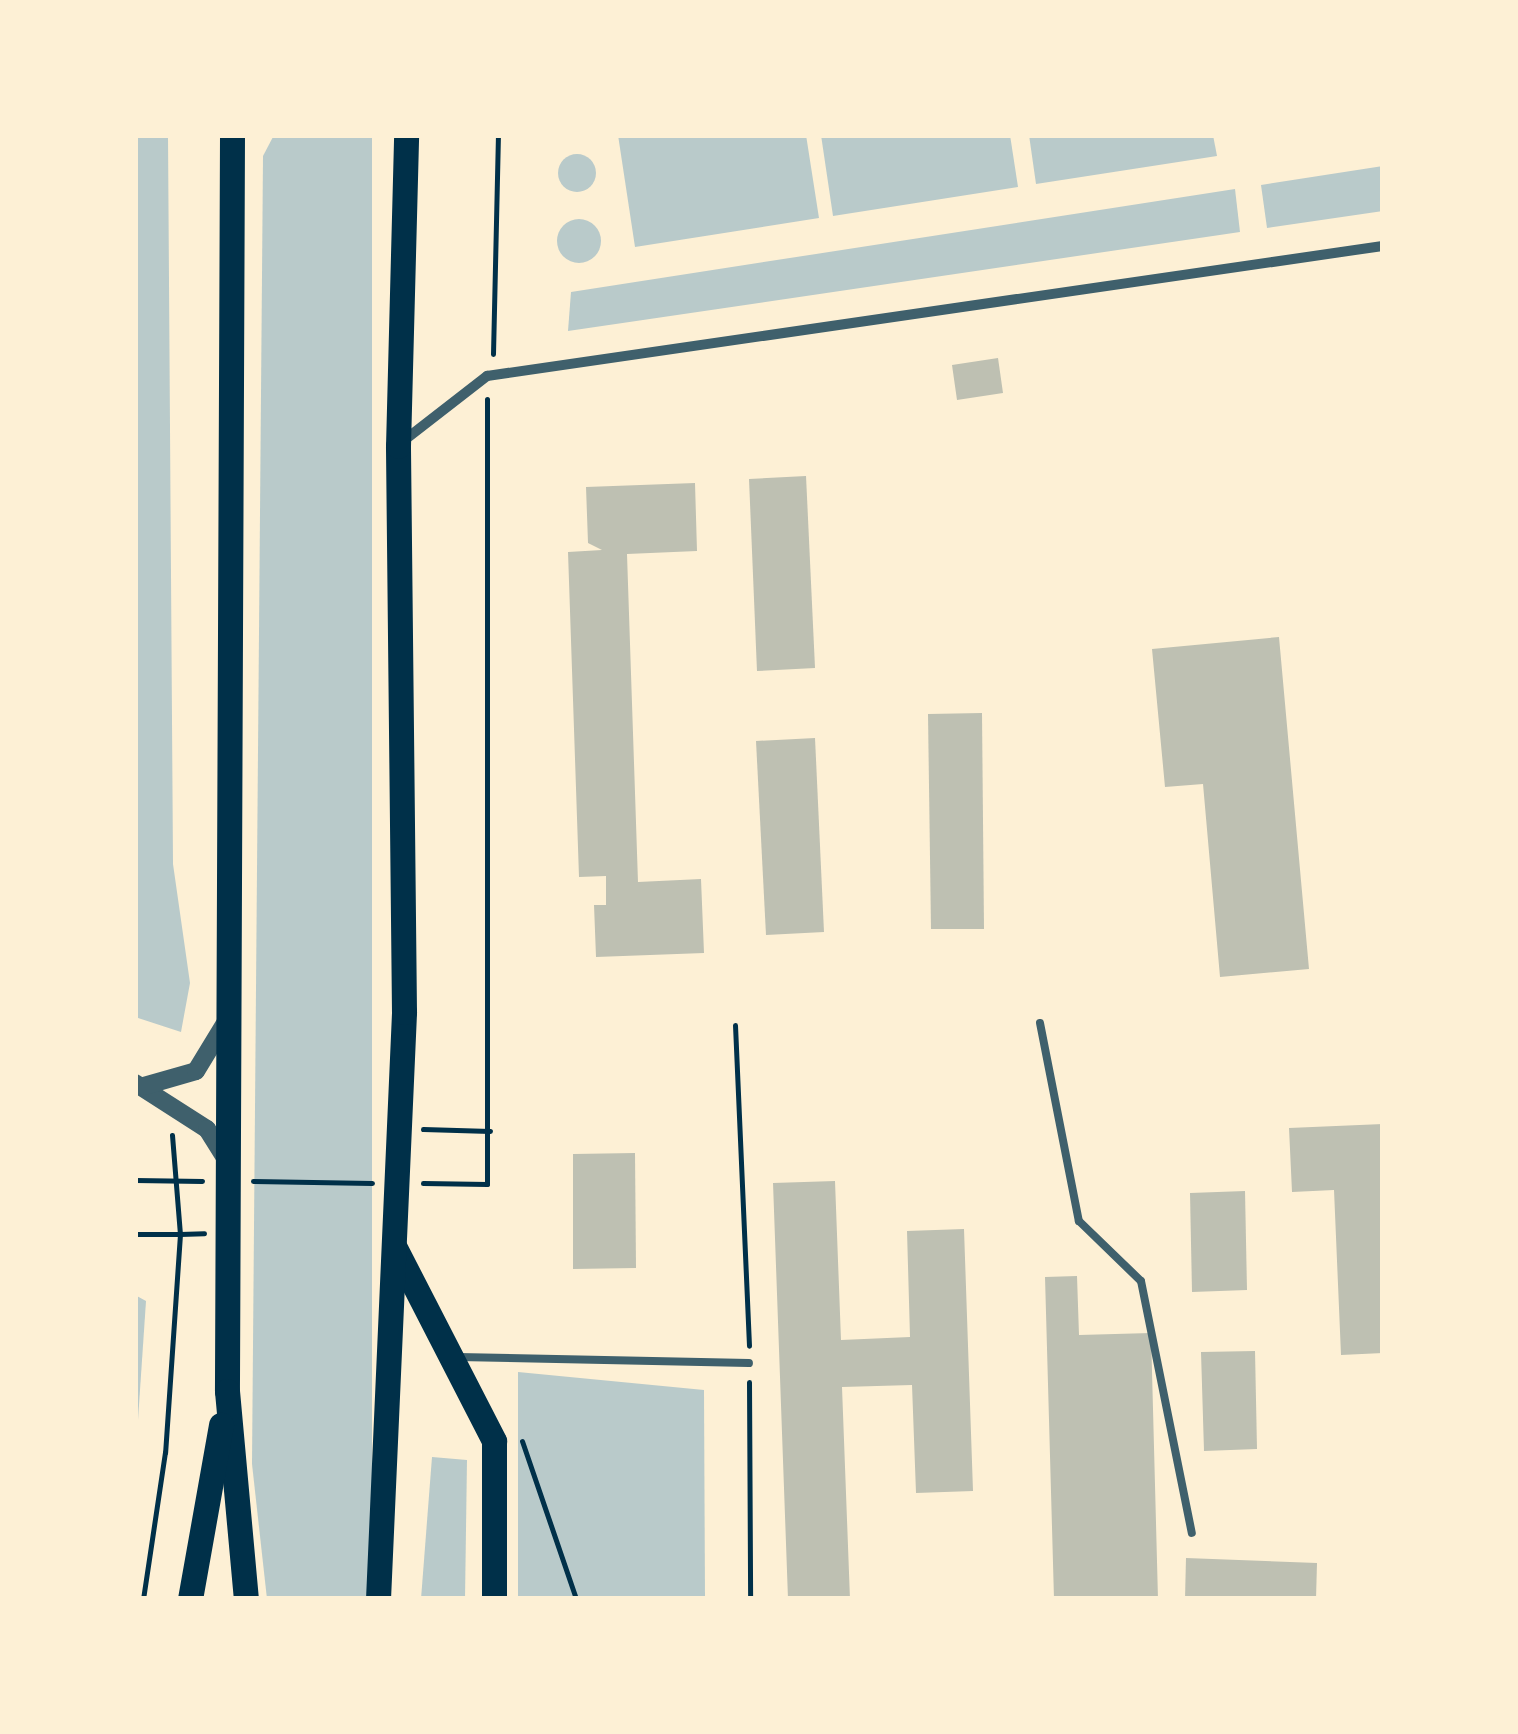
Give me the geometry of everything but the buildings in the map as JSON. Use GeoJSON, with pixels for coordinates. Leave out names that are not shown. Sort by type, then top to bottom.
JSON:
{"type":"FeatureCollection","features":[{"type":"Feature","properties":{"kind":"main road"},"geometry":{"type":"LineString","coordinates":[[232,135],[227,1391],[246,1599]]}},
{"type":"Feature","properties":{"kind":"main road"},"geometry":{"type":"LineString","coordinates":[[378,1599],[399,1129],[398,446],[406,135]]}},
{"type":"Feature","properties":{"kind":"main road"},"geometry":{"type":"LineString","coordinates":[[395,1248],[458,1357],[494,1441],[494,1599]]}},
{"type":"Feature","properties":{"kind":"main road"},"geometry":{"type":"LineString","coordinates":[[190,1599],[227,1391]]}},
{"type":"Feature","properties":{"kind":"street"},"geometry":{"type":"LineString","coordinates":[[398,446],[486,376],[1383,246]]}},
{"type":"Feature","properties":{"kind":"street"},"geometry":{"type":"LineString","coordinates":[[139,1084],[196,1070],[230,1016]]}},
{"type":"Feature","properties":{"kind":"street"},"geometry":{"type":"LineString","coordinates":[[139,1084],[207,1129],[225,1175]]}},
{"type":"Feature","properties":{"kind":"lane"},"geometry":{"type":"LineString","coordinates":[[1040,1023],[1078,1221],[1141,1281],[1192,1533]]}},
{"type":"Feature","properties":{"kind":"lane"},"geometry":{"type":"LineString","coordinates":[[458,1357],[748,1363]]}},
{"type":"Feature","properties":{"kind":"path"},"geometry":{"type":"LineString","coordinates":[[408,1183],[487,1184],[490,1131],[486,376],[499,332],[498,135]]}},
{"type":"Feature","properties":{"kind":"path"},"geometry":{"type":"LineString","coordinates":[[735,1025],[748,1363],[750,1599]]}},
{"type":"Feature","properties":{"kind":"path"},"geometry":{"type":"LineString","coordinates":[[399,1129],[490,1131]]}},
{"type":"Feature","properties":{"kind":"path"},"geometry":{"type":"LineString","coordinates":[[143,1599],[166,1452],[180,1234],[169,1130]]}},
{"type":"Feature","properties":{"kind":"path"},"geometry":{"type":"LineString","coordinates":[[135,1180],[225,1175],[389,1183]]}},
{"type":"Feature","properties":{"kind":"path"},"geometry":{"type":"LineString","coordinates":[[135,1234],[180,1234]]}},
{"type":"Feature","properties":{"kind":"path"},"geometry":{"type":"LineString","coordinates":[[517,1429],[576,1599]]}},
{"type":"Feature","properties":{"kind":"shaded area"},"geometry":{"type":"Polygon","coordinates":[[[135,135],[168,135],[173,864],[190,983],[181,1032],[135,1017],[135,135]]]}},
{"type":"Feature","properties":{"kind":"shaded area"},"geometry":{"type":"Polygon","coordinates":[[[274,135],[372,135],[372,1599],[267,1599],[252,1464],[263,156],[274,135]]]}},
{"type":"Feature","properties":{"kind":"shaded area"},"geometry":{"type":"Polygon","coordinates":[[[618,135],[806,135],[819,218],[635,247],[618,135]]]}},
{"type":"Feature","properties":{"kind":"shaded area"},"geometry":{"type":"Polygon","coordinates":[[[821,135],[1010,135],[1018,187],[833,216],[821,135]]]}},
{"type":"Feature","properties":{"kind":"shaded area"},"geometry":{"type":"Polygon","coordinates":[[[1029,135],[1213,135],[1217,156],[1036,184],[1029,135]]]}},
{"type":"Feature","properties":{"kind":"shaded area"},"geometry":{"type":"Polygon","coordinates":[[[577,154],[591,159],[596,173],[591,187],[577,192],[563,187],[558,173],[563,159],[577,154]]]}},
{"type":"Feature","properties":{"kind":"shaded area"},"geometry":{"type":"Polygon","coordinates":[[[1383,166],[1383,211],[1267,228],[1261,185],[1383,166]]]}},
{"type":"Feature","properties":{"kind":"shaded area"},"geometry":{"type":"Polygon","coordinates":[[[1235,189],[1240,232],[568,331],[571,292],[1235,189]]]}},
{"type":"Feature","properties":{"kind":"shaded area"},"geometry":{"type":"Polygon","coordinates":[[[579,219],[594,226],[601,241],[594,256],[579,263],[564,256],[557,241],[564,226],[579,219]]]}},
{"type":"Feature","properties":{"kind":"shaded area"},"geometry":{"type":"Polygon","coordinates":[[[135,1295],[146,1301],[135,1464],[135,1295]]]}},
{"type":"Feature","properties":{"kind":"shaded area"},"geometry":{"type":"Polygon","coordinates":[[[518,1372],[704,1390],[705,1599],[518,1599],[518,1372]]]}},
{"type":"Feature","properties":{"kind":"shaded area"},"geometry":{"type":"Polygon","coordinates":[[[432,1457],[467,1460],[465,1599],[421,1599],[432,1457]]]}}]}
